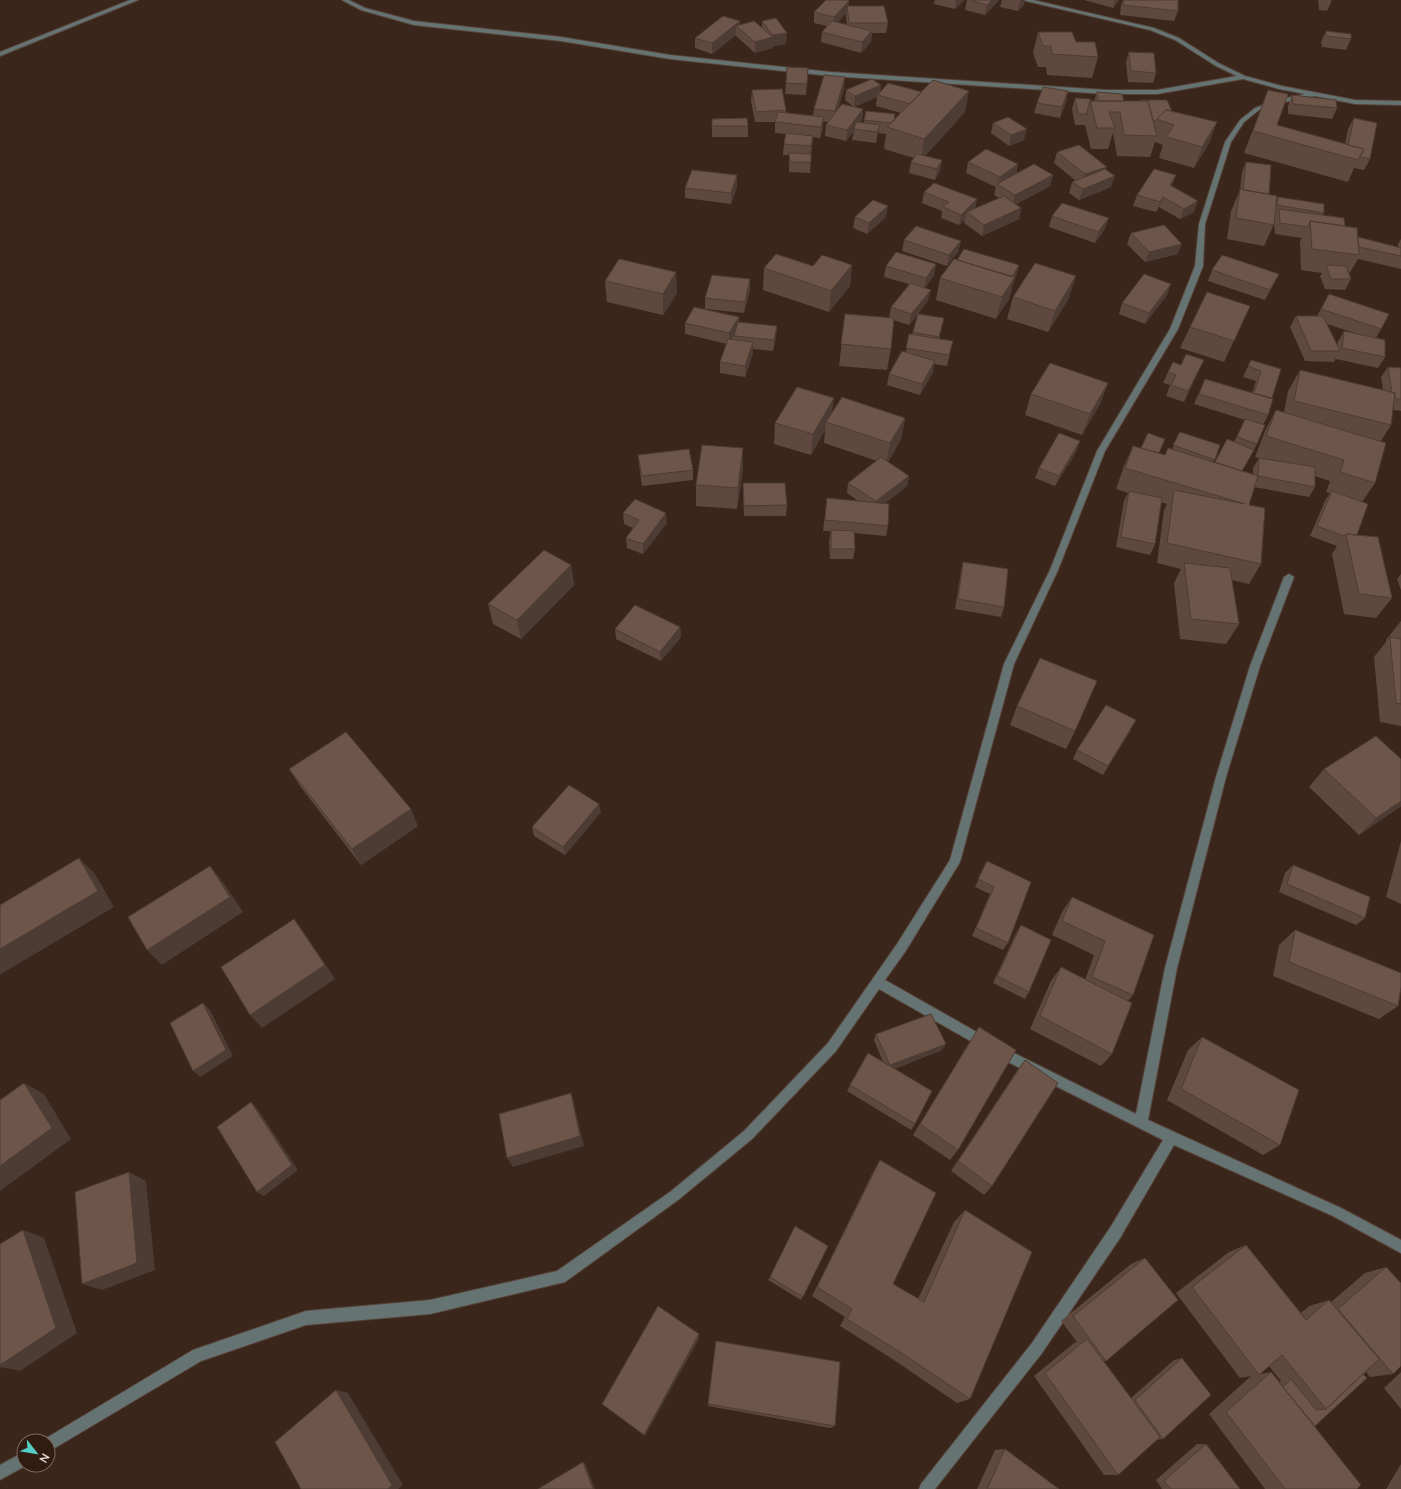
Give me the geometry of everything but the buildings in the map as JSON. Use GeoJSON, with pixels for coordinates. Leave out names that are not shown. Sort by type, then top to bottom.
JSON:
{"type":"FeatureCollection","features":[{"type":"Feature","properties":{"kind":"street"},"geometry":{"type":"LineString","coordinates":[[0,54],[136,0]]}},
{"type":"Feature","properties":{"kind":"street"},"geometry":{"type":"LineString","coordinates":[[345,0],[364,9],[414,23],[561,39],[670,57],[831,74],[1106,92],[1157,92],[1243,77]]}},
{"type":"Feature","properties":{"kind":"street"},"geometry":{"type":"LineString","coordinates":[[1026,0],[1152,29],[1177,39],[1218,65],[1243,77],[1313,95],[1355,102],[1401,104]]}},
{"type":"Feature","properties":{"kind":"street"},"geometry":{"type":"LineString","coordinates":[[56,1440],[198,1355],[306,1318],[430,1307],[560,1277],[674,1196],[748,1135],[832,1047],[901,948],[955,862],[1009,664],[1054,570],[1101,451],[1174,329],[1199,266],[1202,224],[1228,142],[1242,121],[1257,109],[1279,101],[1313,95]]}},
{"type":"Feature","properties":{"kind":"street"},"geometry":{"type":"LineString","coordinates":[[1142,1122],[1171,968],[1221,776],[1255,666],[1289,576]]}},
{"type":"Feature","properties":{"kind":"street"},"geometry":{"type":"LineString","coordinates":[[877,982],[997,1050],[1171,1138],[1337,1212],[1401,1247]]}},
{"type":"Feature","properties":{"kind":"street"},"geometry":{"type":"LineString","coordinates":[[926,1489],[1041,1341],[1115,1233],[1171,1138]]}},
{"type":"Feature","properties":{"kind":"street"},"geometry":{"type":"LineString","coordinates":[[0,1473],[16,1464]]}}]}
